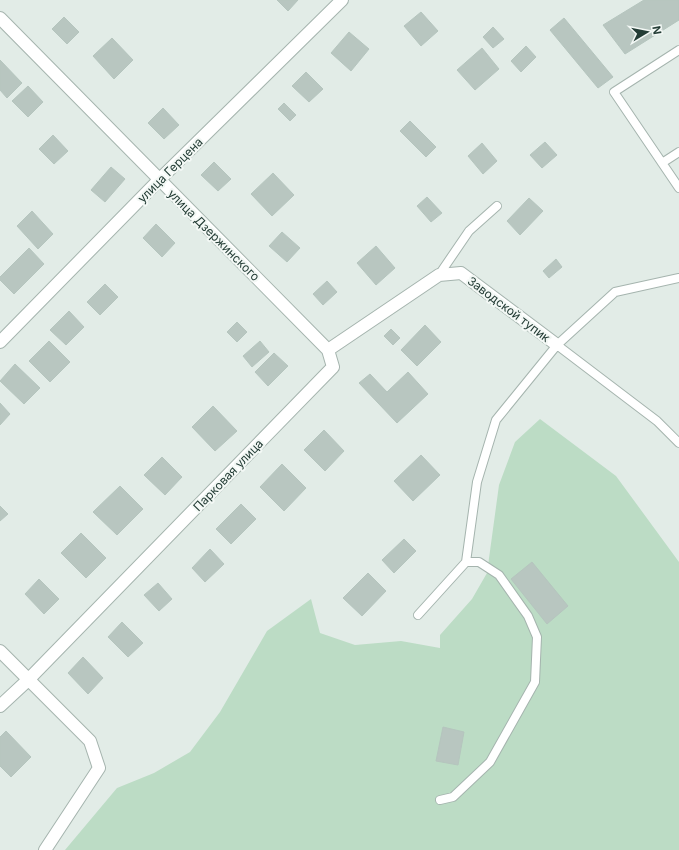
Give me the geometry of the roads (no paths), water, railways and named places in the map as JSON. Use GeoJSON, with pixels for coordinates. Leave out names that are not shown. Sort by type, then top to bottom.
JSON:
{"type":"FeatureCollection","features":[{"type":"Feature","properties":{"kind":"street","name":"улица Герцена"},"geometry":{"type":"LineString","coordinates":[[0,342],[337,2]]}},
{"type":"Feature","properties":{"kind":"street","name":"улица Дзержинского"},"geometry":{"type":"LineString","coordinates":[[0,18],[328,350]]}},
{"type":"Feature","properties":{"kind":"street","name":"Заводской тупик"},"geometry":{"type":"LineString","coordinates":[[439,275],[461,273],[557,345]]}},
{"type":"Feature","properties":{"kind":"street"},"geometry":{"type":"LineString","coordinates":[[328,350],[439,275]]}},
{"type":"Feature","properties":{"kind":"street","name":"Парковая улица"},"geometry":{"type":"LineString","coordinates":[[0,706],[28,680],[334,367],[328,350]]}},
{"type":"Feature","properties":{"kind":"street"},"geometry":{"type":"LineString","coordinates":[[0,651],[90,741],[99,768],[45,850]]}},
{"type":"Feature","properties":{"kind":"lane"},"geometry":{"type":"LineString","coordinates":[[679,50],[614,92],[679,188]]}},
{"type":"Feature","properties":{"kind":"lane"},"geometry":{"type":"LineString","coordinates":[[662,163],[679,152]]}},
{"type":"Feature","properties":{"kind":"lane"},"geometry":{"type":"LineString","coordinates":[[439,275],[469,231],[497,206]]}},
{"type":"Feature","properties":{"kind":"lane"},"geometry":{"type":"LineString","coordinates":[[418,615],[466,562],[477,482],[496,420],[557,345],[615,292],[679,278]]}},
{"type":"Feature","properties":{"kind":"lane"},"geometry":{"type":"LineString","coordinates":[[557,345],[657,421],[679,443]]}},
{"type":"Feature","properties":{"kind":"lane"},"geometry":{"type":"LineString","coordinates":[[440,800],[453,797],[490,762],[535,682],[537,637],[528,616],[499,575],[479,562],[466,562]]}}]}
